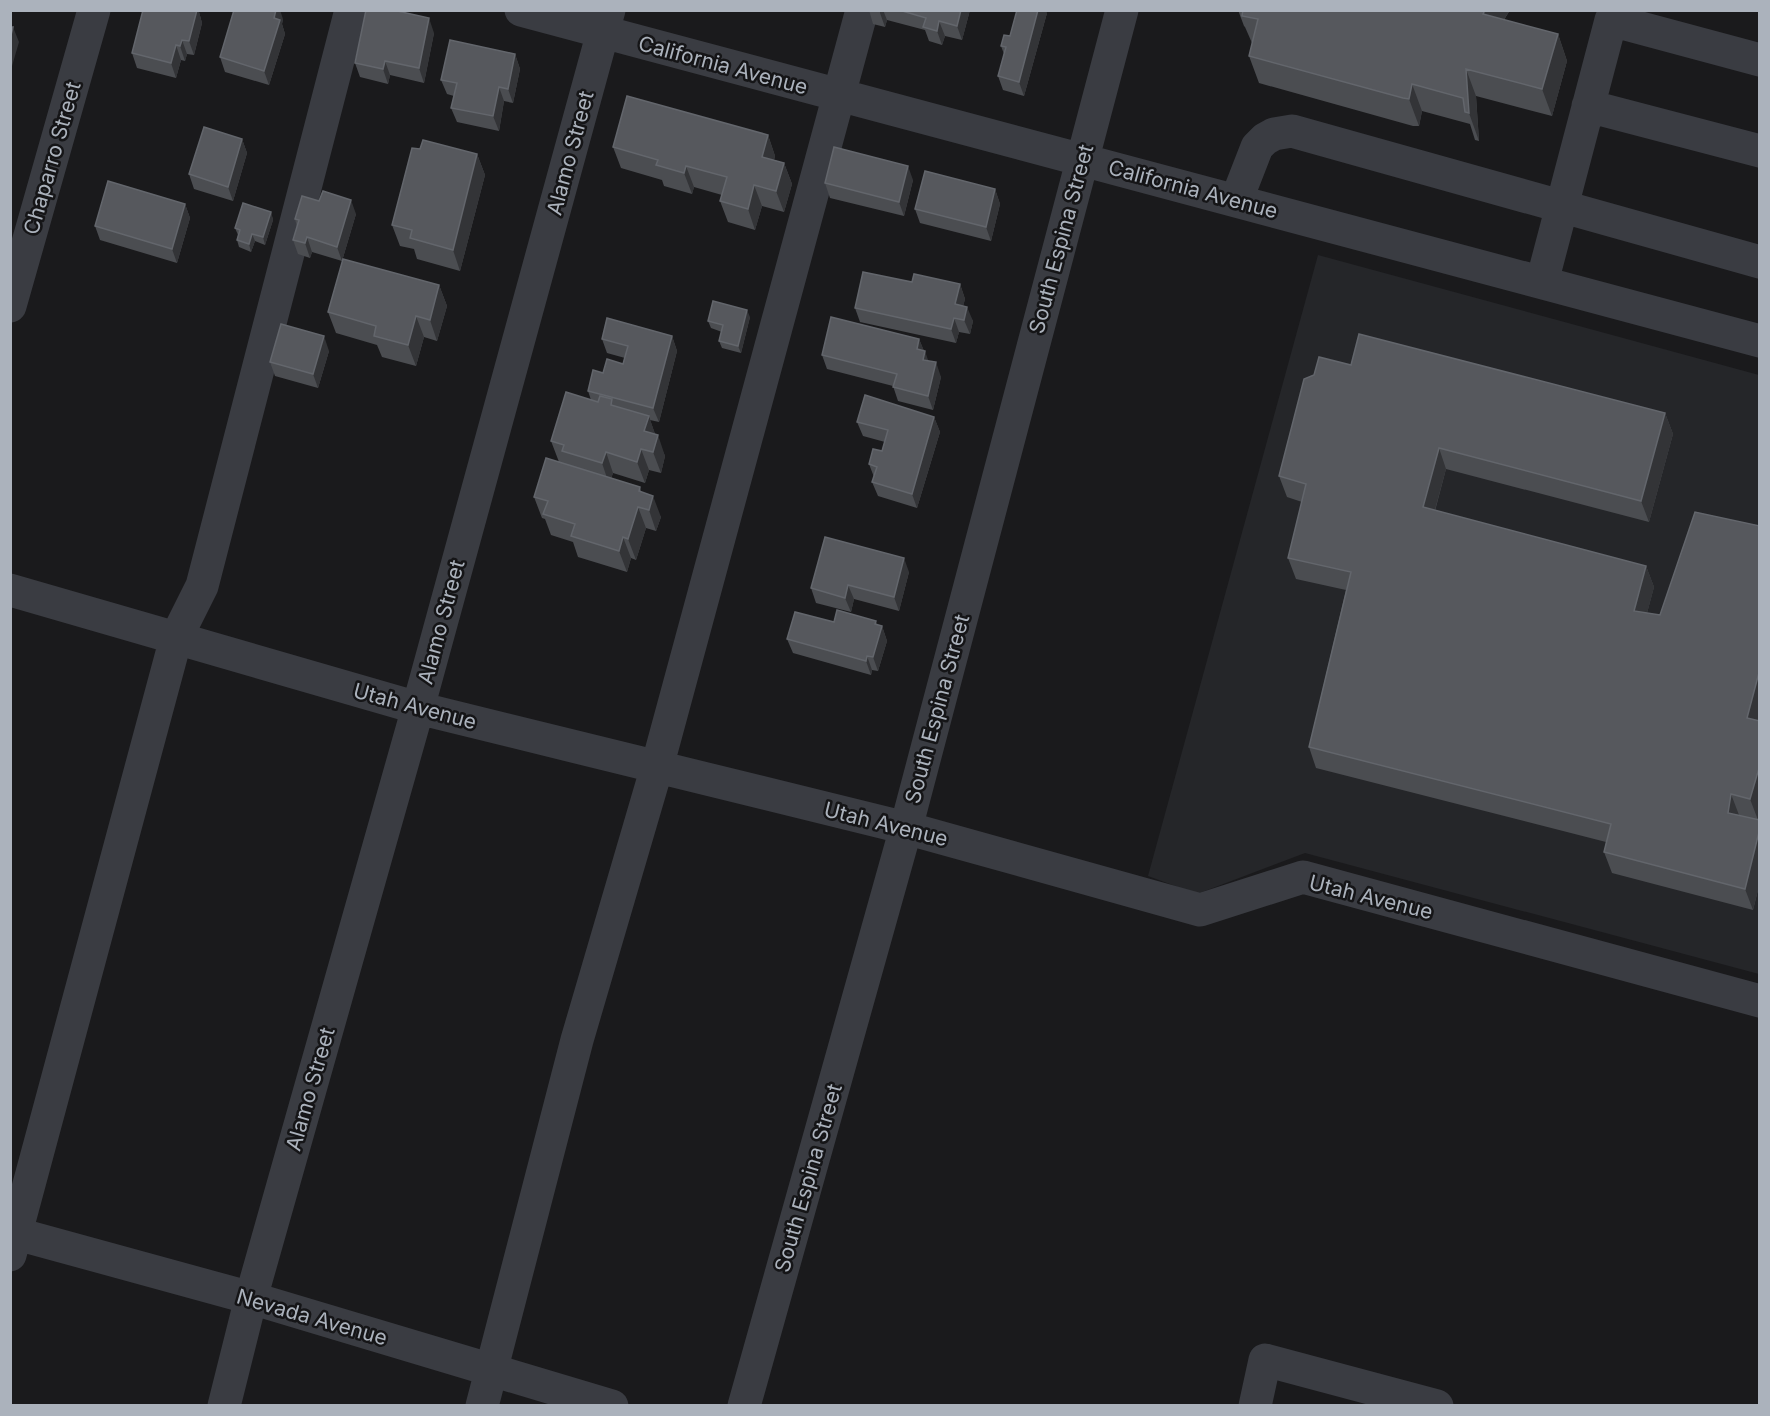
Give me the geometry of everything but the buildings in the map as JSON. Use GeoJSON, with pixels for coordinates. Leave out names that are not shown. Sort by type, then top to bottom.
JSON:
{"type":"FeatureCollection","features":[{"type":"Feature","properties":{"kind":"street","name":"Chaparro Street"},"geometry":{"type":"LineString","coordinates":[[10,306],[94,10]]}},
{"type":"Feature","properties":{"kind":"street"},"geometry":{"type":"LineString","coordinates":[[12,1240],[176,638],[202,586],[351,10]]}},
{"type":"Feature","properties":{"kind":"street","name":"California Avenue"},"geometry":{"type":"LineString","coordinates":[[521,10],[606,22],[839,95],[1760,341]]}},
{"type":"Feature","properties":{"kind":"street"},"geometry":{"type":"LineString","coordinates":[[482,1406],[577,1040],[657,767],[862,10]]}},
{"type":"Feature","properties":{"kind":"street","name":"South Espina Street"},"geometry":{"type":"LineString","coordinates":[[744,1406],[906,828],[1122,10]]}},
{"type":"Feature","properties":{"kind":"street"},"geometry":{"type":"LineString","coordinates":[[1542,282],[1611,20],[1760,60]]}},
{"type":"Feature","properties":{"kind":"street","name":"Alamo Street"},"geometry":{"type":"LineString","coordinates":[[224,1406],[251,1298],[418,708],[606,22]]}},
{"type":"Feature","properties":{"kind":"street"},"geometry":{"type":"LineString","coordinates":[[1588,106],[1760,151]]}},
{"type":"Feature","properties":{"kind":"street"},"geometry":{"type":"LineString","coordinates":[[1236,201],[1257,147],[1274,134],[1292,131],[1760,262]]}},
{"type":"Feature","properties":{"kind":"street","name":"Utah Avenue"},"geometry":{"type":"LineString","coordinates":[[10,590],[418,708],[906,828],[1200,910],[1304,877],[1760,1001]]}},
{"type":"Feature","properties":{"kind":"street","name":"Nevada Avenue"},"geometry":{"type":"LineString","coordinates":[[12,1240],[251,1298],[612,1406]]}},
{"type":"Feature","properties":{"kind":"street"},"geometry":{"type":"LineString","coordinates":[[1255,1406],[1265,1360],[1437,1406]]}},
{"type":"Feature","properties":{"kind":"shaded area"},"geometry":{"type":"Polygon","coordinates":[[[1318,255],[1759,375],[1759,974],[1305,853],[1197,894],[1148,876],[1318,255]]]}}]}
